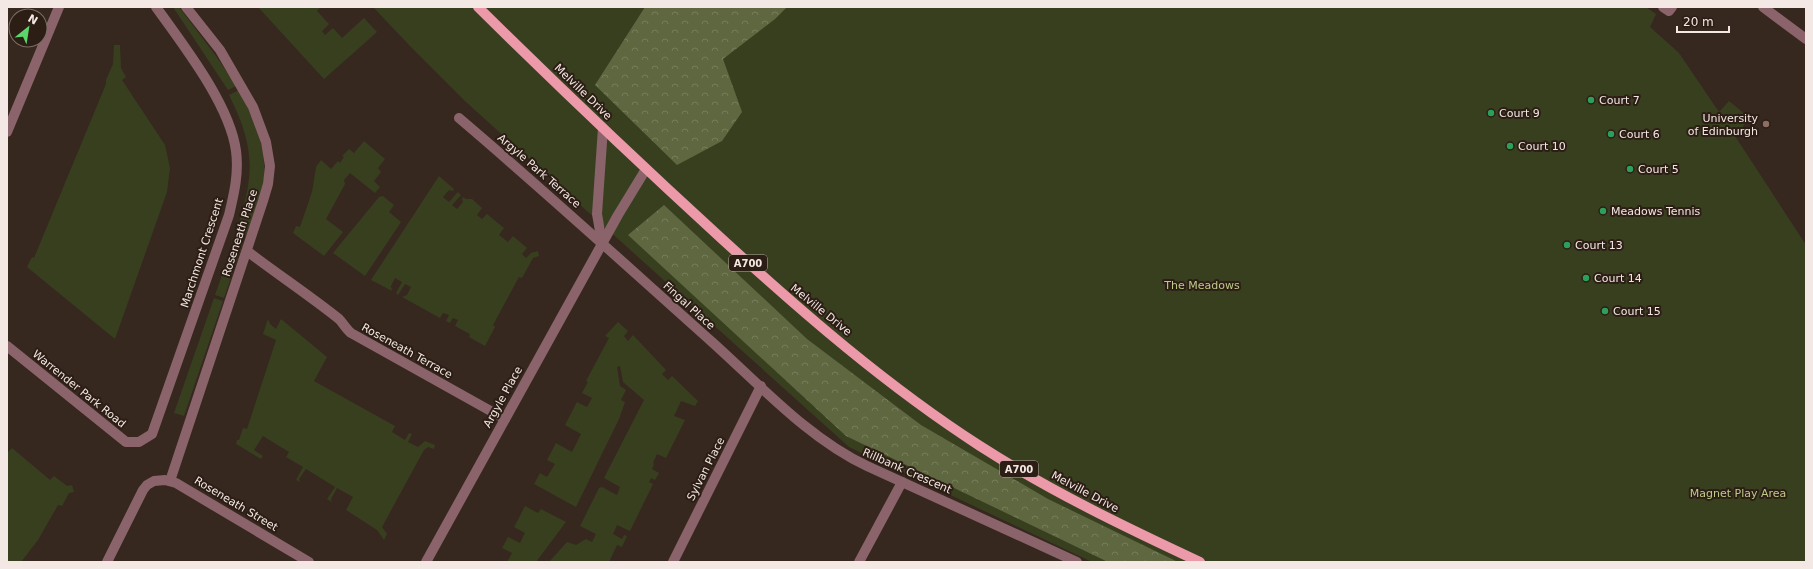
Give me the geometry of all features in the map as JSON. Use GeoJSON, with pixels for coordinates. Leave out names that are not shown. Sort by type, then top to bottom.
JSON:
{"type":"FeatureCollection","features":[{"type":"Feature","properties":{"kind":"main road","name":"Melville Drive"},"geometry":{"type":"LineString","coordinates":[[478,7],[646,169],[784,295],[914,400],[980,445],[1055,491],[1133,531],[1200,562]]}},
{"type":"Feature","properties":{"kind":"street"},"geometry":{"type":"LineString","coordinates":[[7,132],[59,7]]}},
{"type":"Feature","properties":{"kind":"street","name":"Marchmont Crescent"},"geometry":{"type":"LineString","coordinates":[[140,442],[149,437],[155,429],[225,227],[233,199],[237,174],[234,141],[227,119],[217,98],[156,7]]}},
{"type":"Feature","properties":{"kind":"street","name":"Roseneath Place"},"geometry":{"type":"LineString","coordinates":[[170,481],[268,184],[270,166],[269,153],[253,107],[220,50],[186,7]]}},
{"type":"Feature","properties":{"kind":"street"},"geometry":{"type":"LineString","coordinates":[[1663,7],[1669,11],[1672,7]]}},
{"type":"Feature","properties":{"kind":"street"},"geometry":{"type":"LineString","coordinates":[[1764,7],[1806,39]]}},
{"type":"Feature","properties":{"kind":"street","name":"Argyle Park Terrace"},"geometry":{"type":"LineString","coordinates":[[459,118],[602,243]]}},
{"type":"Feature","properties":{"kind":"street"},"geometry":{"type":"LineString","coordinates":[[602,243],[597,214],[603,128]]}},
{"type":"Feature","properties":{"kind":"street","name":"Argyle Place"},"geometry":{"type":"LineString","coordinates":[[426,562],[602,243],[646,169]]}},
{"type":"Feature","properties":{"kind":"street","name":"Fingal Place"},"geometry":{"type":"LineString","coordinates":[[602,243],[761,386]]}},
{"type":"Feature","properties":{"kind":"street","name":"Roseneath Terrace"},"geometry":{"type":"LineString","coordinates":[[246,251],[312,298],[340,321],[351,333],[505,419]]}},
{"type":"Feature","properties":{"kind":"street","name":"Warrender Park Road"},"geometry":{"type":"LineString","coordinates":[[7,346],[114,434],[126,442],[140,442]]}},
{"type":"Feature","properties":{"kind":"street","name":"Rillbank Crescent"},"geometry":{"type":"LineString","coordinates":[[761,386],[834,450],[1058,558],[1077,562]]}},
{"type":"Feature","properties":{"kind":"street","name":"Sylvan Place"},"geometry":{"type":"LineString","coordinates":[[673,562],[761,386]]}},
{"type":"Feature","properties":{"kind":"street"},"geometry":{"type":"LineString","coordinates":[[107,562],[147,485],[160,479],[170,481]]}},
{"type":"Feature","properties":{"kind":"street","name":"Roseneath Street"},"geometry":{"type":"LineString","coordinates":[[170,481],[191,491],[309,562]]}},
{"type":"Feature","properties":{"kind":"street"},"geometry":{"type":"LineString","coordinates":[[859,562],[902,482]]}},
{"type":"Feature","properties":{"kind":"green space"},"geometry":{"type":"Polygon","coordinates":[[[173,7],[179,7],[216,56],[236,86],[228,90],[173,7]]]}},
{"type":"Feature","properties":{"kind":"green space"},"geometry":{"type":"Polygon","coordinates":[[[258,7],[321,7],[317,11],[329,24],[322,31],[325,35],[333,28],[342,38],[364,18],[377,32],[324,79],[258,7]]]}},
{"type":"Feature","properties":{"kind":"green space","name":"The Meadows"},"geometry":{"type":"Polygon","coordinates":[[[373,7],[1646,7],[1656,14],[1650,27],[1679,53],[1719,112],[1729,101],[1750,118],[1735,136],[1806,245],[1806,562],[1092,562],[849,447],[466,102],[373,7]]]}},
{"type":"Feature","properties":{"kind":"green space"},"geometry":{"type":"Polygon","coordinates":[[[645,7],[787,7],[775,19],[723,59],[742,112],[722,141],[677,165],[595,85],[645,7]]]}},
{"type":"Feature","properties":{"kind":"green space"},"geometry":{"type":"Polygon","coordinates":[[[114,45],[120,45],[121,68],[126,77],[122,80],[165,145],[170,168],[167,192],[115,339],[27,267],[32,257],[34,258],[106,84],[106,80],[113,64],[114,45]]]}},
{"type":"Feature","properties":{"kind":"green space"},"geometry":{"type":"Polygon","coordinates":[[[239,90],[255,124],[264,161],[262,193],[245,238],[235,235],[246,197],[250,164],[244,132],[229,95],[239,90]]]}},
{"type":"Feature","properties":{"kind":"green space"},"geometry":{"type":"Polygon","coordinates":[[[364,141],[385,159],[378,168],[381,172],[374,181],[380,187],[375,193],[350,173],[344,180],[345,184],[326,219],[343,232],[324,256],[293,233],[296,226],[300,227],[312,192],[316,167],[321,160],[331,169],[338,161],[340,163],[344,157],[342,156],[349,149],[354,153],[364,141]]]}},
{"type":"Feature","properties":{"kind":"green space"},"geometry":{"type":"Polygon","coordinates":[[[439,176],[454,189],[453,191],[449,190],[443,197],[449,202],[458,192],[461,195],[452,205],[457,209],[463,202],[463,197],[466,199],[472,199],[482,208],[477,215],[482,219],[487,214],[504,228],[499,235],[508,242],[513,236],[527,248],[522,254],[526,258],[531,253],[538,251],[539,256],[533,258],[522,278],[519,277],[493,325],[495,327],[485,346],[469,337],[470,334],[455,326],[458,320],[453,318],[450,323],[446,321],[449,315],[443,313],[440,318],[402,297],[407,295],[411,287],[405,284],[398,295],[396,293],[402,282],[395,278],[391,286],[392,291],[371,280],[439,176]]]}},
{"type":"Feature","properties":{"kind":"green space"},"geometry":{"type":"Polygon","coordinates":[[[383,196],[394,205],[389,212],[401,222],[365,276],[333,253],[379,197],[383,196]]]}},
{"type":"Feature","properties":{"kind":"green space"},"geometry":{"type":"Polygon","coordinates":[[[664,205],[807,339],[921,425],[1048,499],[1178,562],[1108,562],[846,436],[628,235],[664,205]]]}},
{"type":"Feature","properties":{"kind":"green space"},"geometry":{"type":"Polygon","coordinates":[[[234,240],[243,243],[224,298],[215,295],[234,240]]]}},
{"type":"Feature","properties":{"kind":"green space"},"geometry":{"type":"Polygon","coordinates":[[[214,298],[223,301],[184,416],[174,413],[214,298]]]}},
{"type":"Feature","properties":{"kind":"green space"},"geometry":{"type":"Polygon","coordinates":[[[268,319],[270,324],[276,329],[281,319],[327,357],[314,381],[395,426],[392,432],[405,440],[409,433],[412,434],[408,442],[418,447],[425,441],[435,445],[434,449],[428,447],[424,450],[382,527],[387,534],[384,540],[377,530],[346,510],[353,497],[337,488],[331,499],[332,502],[327,499],[335,487],[306,469],[299,479],[300,482],[296,480],[303,467],[286,457],[289,452],[263,436],[254,450],[263,456],[261,459],[236,444],[243,428],[247,429],[276,340],[263,334],[268,319]]]}},
{"type":"Feature","properties":{"kind":"green space"},"geometry":{"type":"Polygon","coordinates":[[[618,322],[628,331],[624,336],[628,341],[633,335],[666,370],[662,374],[668,380],[672,376],[698,401],[695,406],[681,401],[674,416],[685,420],[666,458],[657,454],[652,469],[659,473],[655,480],[651,478],[649,482],[653,484],[630,531],[617,525],[613,534],[622,539],[624,535],[627,536],[622,547],[617,545],[609,562],[549,562],[567,542],[576,545],[586,539],[592,542],[596,534],[580,526],[599,488],[602,487],[617,495],[620,487],[604,478],[644,400],[623,382],[620,366],[617,367],[620,386],[626,390],[621,400],[625,402],[619,419],[576,507],[534,484],[540,473],[547,477],[555,464],[547,460],[556,443],[572,452],[581,434],[565,425],[577,402],[587,407],[592,398],[582,393],[588,382],[586,381],[609,338],[605,336],[618,322]]]}},
{"type":"Feature","properties":{"kind":"green space"},"geometry":{"type":"Polygon","coordinates":[[[12,448],[50,480],[54,476],[67,486],[72,485],[74,492],[69,493],[62,506],[58,505],[38,540],[21,562],[7,562],[7,453],[12,448]]]}},
{"type":"Feature","properties":{"kind":"green space"},"geometry":{"type":"Polygon","coordinates":[[[525,506],[538,513],[541,509],[566,522],[536,562],[507,562],[512,553],[502,548],[508,537],[520,543],[525,533],[514,527],[525,506]]]}},
{"type":"Feature","properties":{"kind":"place","name":"Court 7"},"geometry":{"type":"Point","coordinates":[1591,100]}},
{"type":"Feature","properties":{"kind":"place","name":"Court 9"},"geometry":{"type":"Point","coordinates":[1491,113]}},
{"type":"Feature","properties":{"kind":"place","name":"University of Edinburgh"},"geometry":{"type":"Point","coordinates":[1766,124]}},
{"type":"Feature","properties":{"kind":"place","name":"Court 6"},"geometry":{"type":"Point","coordinates":[1611,134]}},
{"type":"Feature","properties":{"kind":"place","name":"Court 10"},"geometry":{"type":"Point","coordinates":[1510,146]}},
{"type":"Feature","properties":{"kind":"place","name":"Court 5"},"geometry":{"type":"Point","coordinates":[1630,169]}},
{"type":"Feature","properties":{"kind":"place","name":"Meadows Tennis"},"geometry":{"type":"Point","coordinates":[1603,211]}},
{"type":"Feature","properties":{"kind":"place","name":"Court 13"},"geometry":{"type":"Point","coordinates":[1567,245]}},
{"type":"Feature","properties":{"kind":"place","name":"Court 14"},"geometry":{"type":"Point","coordinates":[1586,278]}},
{"type":"Feature","properties":{"kind":"place","name":"Court 15"},"geometry":{"type":"Point","coordinates":[1605,311]}},
{"type":"Feature","properties":{"kind":"park label","name":"Magnet Play Area"},"geometry":{"type":"Point","coordinates":[1738,493]}}]}
